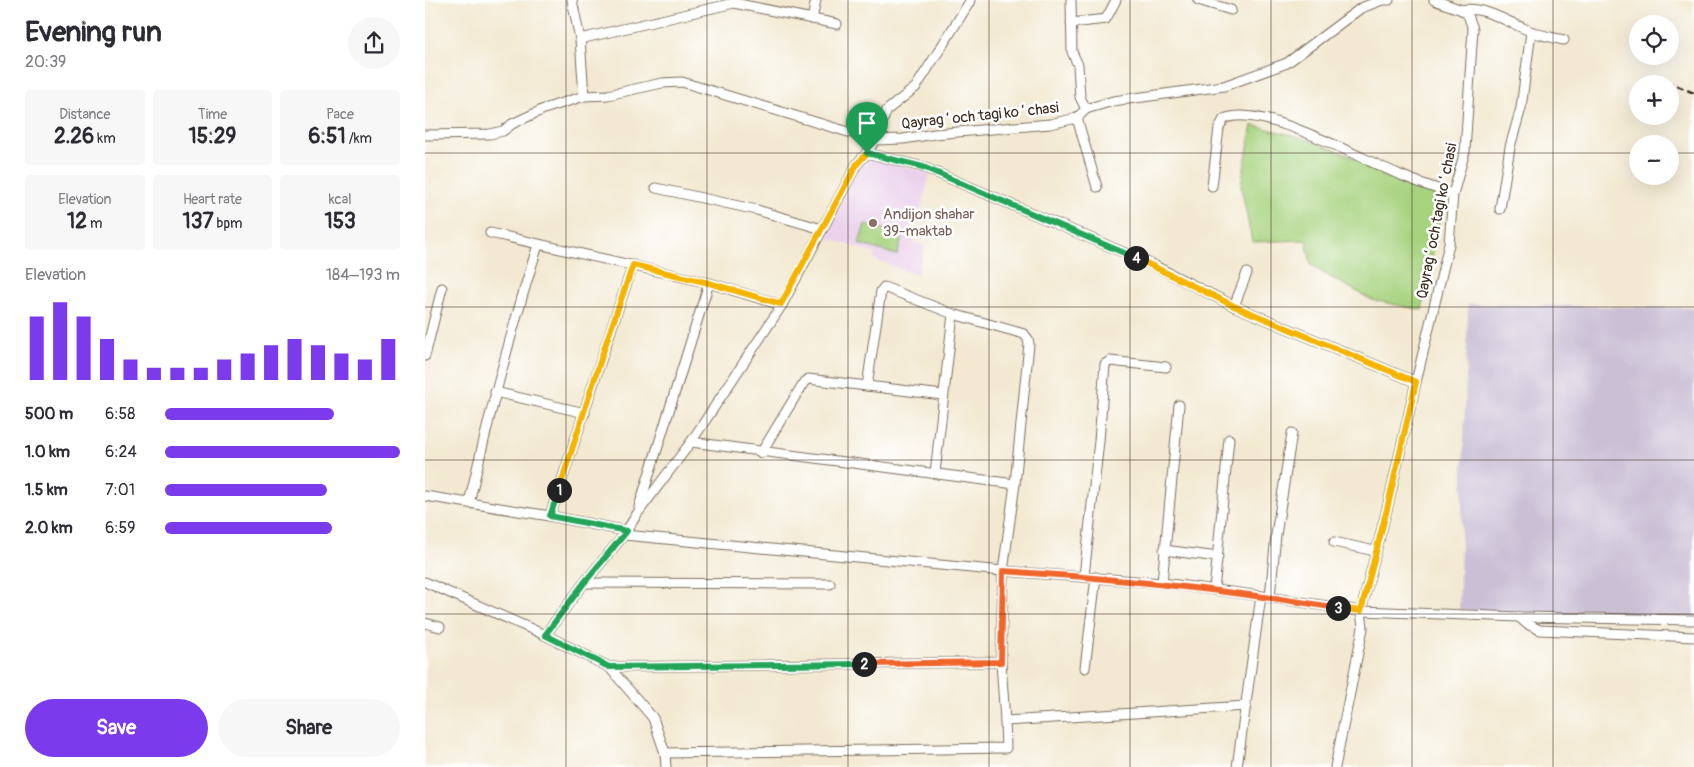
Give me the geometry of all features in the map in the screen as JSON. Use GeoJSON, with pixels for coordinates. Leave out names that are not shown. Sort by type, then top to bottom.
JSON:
{"type":"FeatureCollection","features":[{"type":"Feature","properties":{"kind":"street"},"geometry":{"type":"LineString","coordinates":[[572,0],[580,39],[585,96]]}},
{"type":"Feature","properties":{"kind":"street"},"geometry":{"type":"LineString","coordinates":[[812,19],[816,0]]}},
{"type":"Feature","properties":{"kind":"street"},"geometry":{"type":"LineString","coordinates":[[545,635],[584,583],[626,533],[637,514],[691,442],[781,304],[857,164],[875,140],[887,110],[916,86],[970,0]]}},
{"type":"Feature","properties":{"kind":"street"},"geometry":{"type":"LineString","coordinates":[[1071,0],[1072,52],[1078,64],[1080,97],[1086,109]]}},
{"type":"Feature","properties":{"kind":"street"},"geometry":{"type":"LineString","coordinates":[[1071,23],[1106,19],[1116,0]]}},
{"type":"Feature","properties":{"kind":"street"},"geometry":{"type":"LineString","coordinates":[[1198,0],[1231,10]]}},
{"type":"Feature","properties":{"kind":"street","name":"Qayragʻoch tagi koʻchasi"},"geometry":{"type":"LineString","coordinates":[[425,135],[503,132],[512,124],[544,109],[585,96],[609,95],[662,83],[682,82],[875,140],[903,139],[935,134],[1042,125],[1077,118],[1086,109],[1113,101],[1224,86],[1287,63],[1361,8],[1382,0],[1389,0]]}},
{"type":"Feature","properties":{"kind":"street"},"geometry":{"type":"LineString","coordinates":[[1435,0],[1462,10],[1468,8],[1481,10],[1531,32],[1564,40]]}},
{"type":"Feature","properties":{"kind":"street"},"geometry":{"type":"LineString","coordinates":[[580,39],[734,1],[837,24]]}},
{"type":"Feature","properties":{"kind":"street","name":"Qayragʻoch tagi koʻchasi"},"geometry":{"type":"LineString","coordinates":[[1335,767],[1363,628],[1361,611],[1388,505],[1449,244],[1453,194],[1465,151],[1473,29],[1469,15],[1462,10]]}},
{"type":"Feature","properties":{"kind":"street"},"geometry":{"type":"LineString","coordinates":[[1500,209],[1509,148],[1521,108],[1531,32]]}},
{"type":"Feature","properties":{"kind":"street"},"geometry":{"type":"LineString","coordinates":[[1212,186],[1219,128],[1224,119],[1236,116],[1279,122],[1349,150],[1395,173],[1453,194]]}},
{"type":"Feature","properties":{"kind":"street"},"geometry":{"type":"LineString","coordinates":[[1077,118],[1097,187]]}},
{"type":"Feature","properties":{"kind":"street"},"geometry":{"type":"LineString","coordinates":[[867,153],[923,167],[1151,264],[1234,306],[1416,382]]}},
{"type":"Feature","properties":{"kind":"street"},"geometry":{"type":"LineString","coordinates":[[656,188],[757,210],[822,229]]}},
{"type":"Feature","properties":{"kind":"street"},"geometry":{"type":"LineString","coordinates":[[490,234],[709,283],[781,304]]}},
{"type":"Feature","properties":{"kind":"street"},"geometry":{"type":"LineString","coordinates":[[469,503],[515,317],[538,245]]}},
{"type":"Feature","properties":{"kind":"street"},"geometry":{"type":"LineString","coordinates":[[550,516],[633,265]]}},
{"type":"Feature","properties":{"kind":"street"},"geometry":{"type":"LineString","coordinates":[[1234,306],[1247,274]]}},
{"type":"Feature","properties":{"kind":"street"},"geometry":{"type":"LineString","coordinates":[[637,514],[709,283]]}},
{"type":"Feature","properties":{"kind":"street"},"geometry":{"type":"LineString","coordinates":[[665,753],[1006,748],[1001,662],[1003,571],[1015,484],[1028,340],[1024,334],[953,314],[884,287],[881,291],[867,386]]}},
{"type":"Feature","properties":{"kind":"street"},"geometry":{"type":"LineString","coordinates":[[425,356],[442,288]]}},
{"type":"Feature","properties":{"kind":"street"},"geometry":{"type":"LineString","coordinates":[[935,473],[953,314]]}},
{"type":"Feature","properties":{"kind":"street"},"geometry":{"type":"LineString","coordinates":[[1084,576],[1099,441],[1105,364],[1110,361],[1166,367]]}},
{"type":"Feature","properties":{"kind":"street"},"geometry":{"type":"LineString","coordinates":[[761,452],[803,382],[808,379],[943,395]]}},
{"type":"Feature","properties":{"kind":"street"},"geometry":{"type":"LineString","coordinates":[[495,392],[585,412]]}},
{"type":"Feature","properties":{"kind":"street"},"geometry":{"type":"LineString","coordinates":[[1162,584],[1179,405]]}},
{"type":"Feature","properties":{"kind":"street"},"geometry":{"type":"LineString","coordinates":[[1237,767],[1292,433]]}},
{"type":"Feature","properties":{"kind":"street"},"geometry":{"type":"LineString","coordinates":[[1214,590],[1229,439]]}},
{"type":"Feature","properties":{"kind":"street"},"geometry":{"type":"LineString","coordinates":[[691,442],[1015,484]]}},
{"type":"Feature","properties":{"kind":"street"},"geometry":{"type":"LineString","coordinates":[[425,496],[550,516],[626,533],[1003,571],[1084,576],[1162,584],[1265,596],[1361,611],[1519,618],[1694,620]]}},
{"type":"Feature","properties":{"kind":"street"},"geometry":{"type":"LineString","coordinates":[[1334,542],[1375,551]]}},
{"type":"Feature","properties":{"kind":"street"},"geometry":{"type":"LineString","coordinates":[[1165,550],[1217,557]]}},
{"type":"Feature","properties":{"kind":"street"},"geometry":{"type":"LineString","coordinates":[[1085,668],[1096,577]]}},
{"type":"Feature","properties":{"kind":"street"},"geometry":{"type":"LineString","coordinates":[[425,582],[545,635],[609,667],[653,718],[665,753],[666,767]]}},
{"type":"Feature","properties":{"kind":"street"},"geometry":{"type":"LineString","coordinates":[[584,583],[830,584]]}},
{"type":"Feature","properties":{"kind":"street"},"geometry":{"type":"LineString","coordinates":[[1519,618],[1540,630],[1694,638]]}},
{"type":"Feature","properties":{"kind":"street"},"geometry":{"type":"LineString","coordinates":[[425,624],[440,627]]}},
{"type":"Feature","properties":{"kind":"street"},"geometry":{"type":"LineString","coordinates":[[609,667],[1001,662]]}},
{"type":"Feature","properties":{"kind":"street"},"geometry":{"type":"LineString","coordinates":[[1005,721],[1246,706]]}},
{"type":"Feature","properties":{"kind":"shaded area","name":"Andijon shahar 39-maktab"},"geometry":{"type":"Polygon","coordinates":[[[865,157],[930,173],[920,213],[916,212],[910,233],[915,234],[913,242],[925,247],[917,275],[873,259],[875,254],[826,237],[857,168],[865,157]]]}},
{"type":"Feature","properties":{"kind":"shaded area"},"geometry":{"type":"Polygon","coordinates":[[[1468,304],[1694,308],[1694,624],[1459,610],[1468,304]]]}},
{"type":"Feature","properties":{"kind":"green space"},"geometry":{"type":"Polygon","coordinates":[[[1252,125],[1300,137],[1346,154],[1402,181],[1444,196],[1422,310],[1372,300],[1323,273],[1311,264],[1306,240],[1252,242],[1241,186],[1252,125]]]}},
{"type":"Feature","properties":{"kind":"green space"},"geometry":{"type":"Polygon","coordinates":[[[865,224],[903,235],[897,255],[859,244],[865,224]]]}},
{"type":"Feature","properties":{"kind":"railway"},"geometry":{"type":"LineString","coordinates":[[1679,87],[1694,93]]}},
{"type":"Feature","properties":{"kind":"place","name":"Andijon shahar 39-maktab"},"geometry":{"type":"Point","coordinates":[873,223]}},
{"type":"Feature","properties":{"kind":"route"},"geometry":{"type":"LineString","coordinates":[[867,153],[923,167],[1151,264],[1234,306],[1416,382],[1361,611],[1162,584],[1084,576],[1003,571],[1001,662],[609,667],[545,635],[584,583],[627,531],[550,516],[633,265],[709,283],[781,304],[857,164],[867,153]]}}]}
